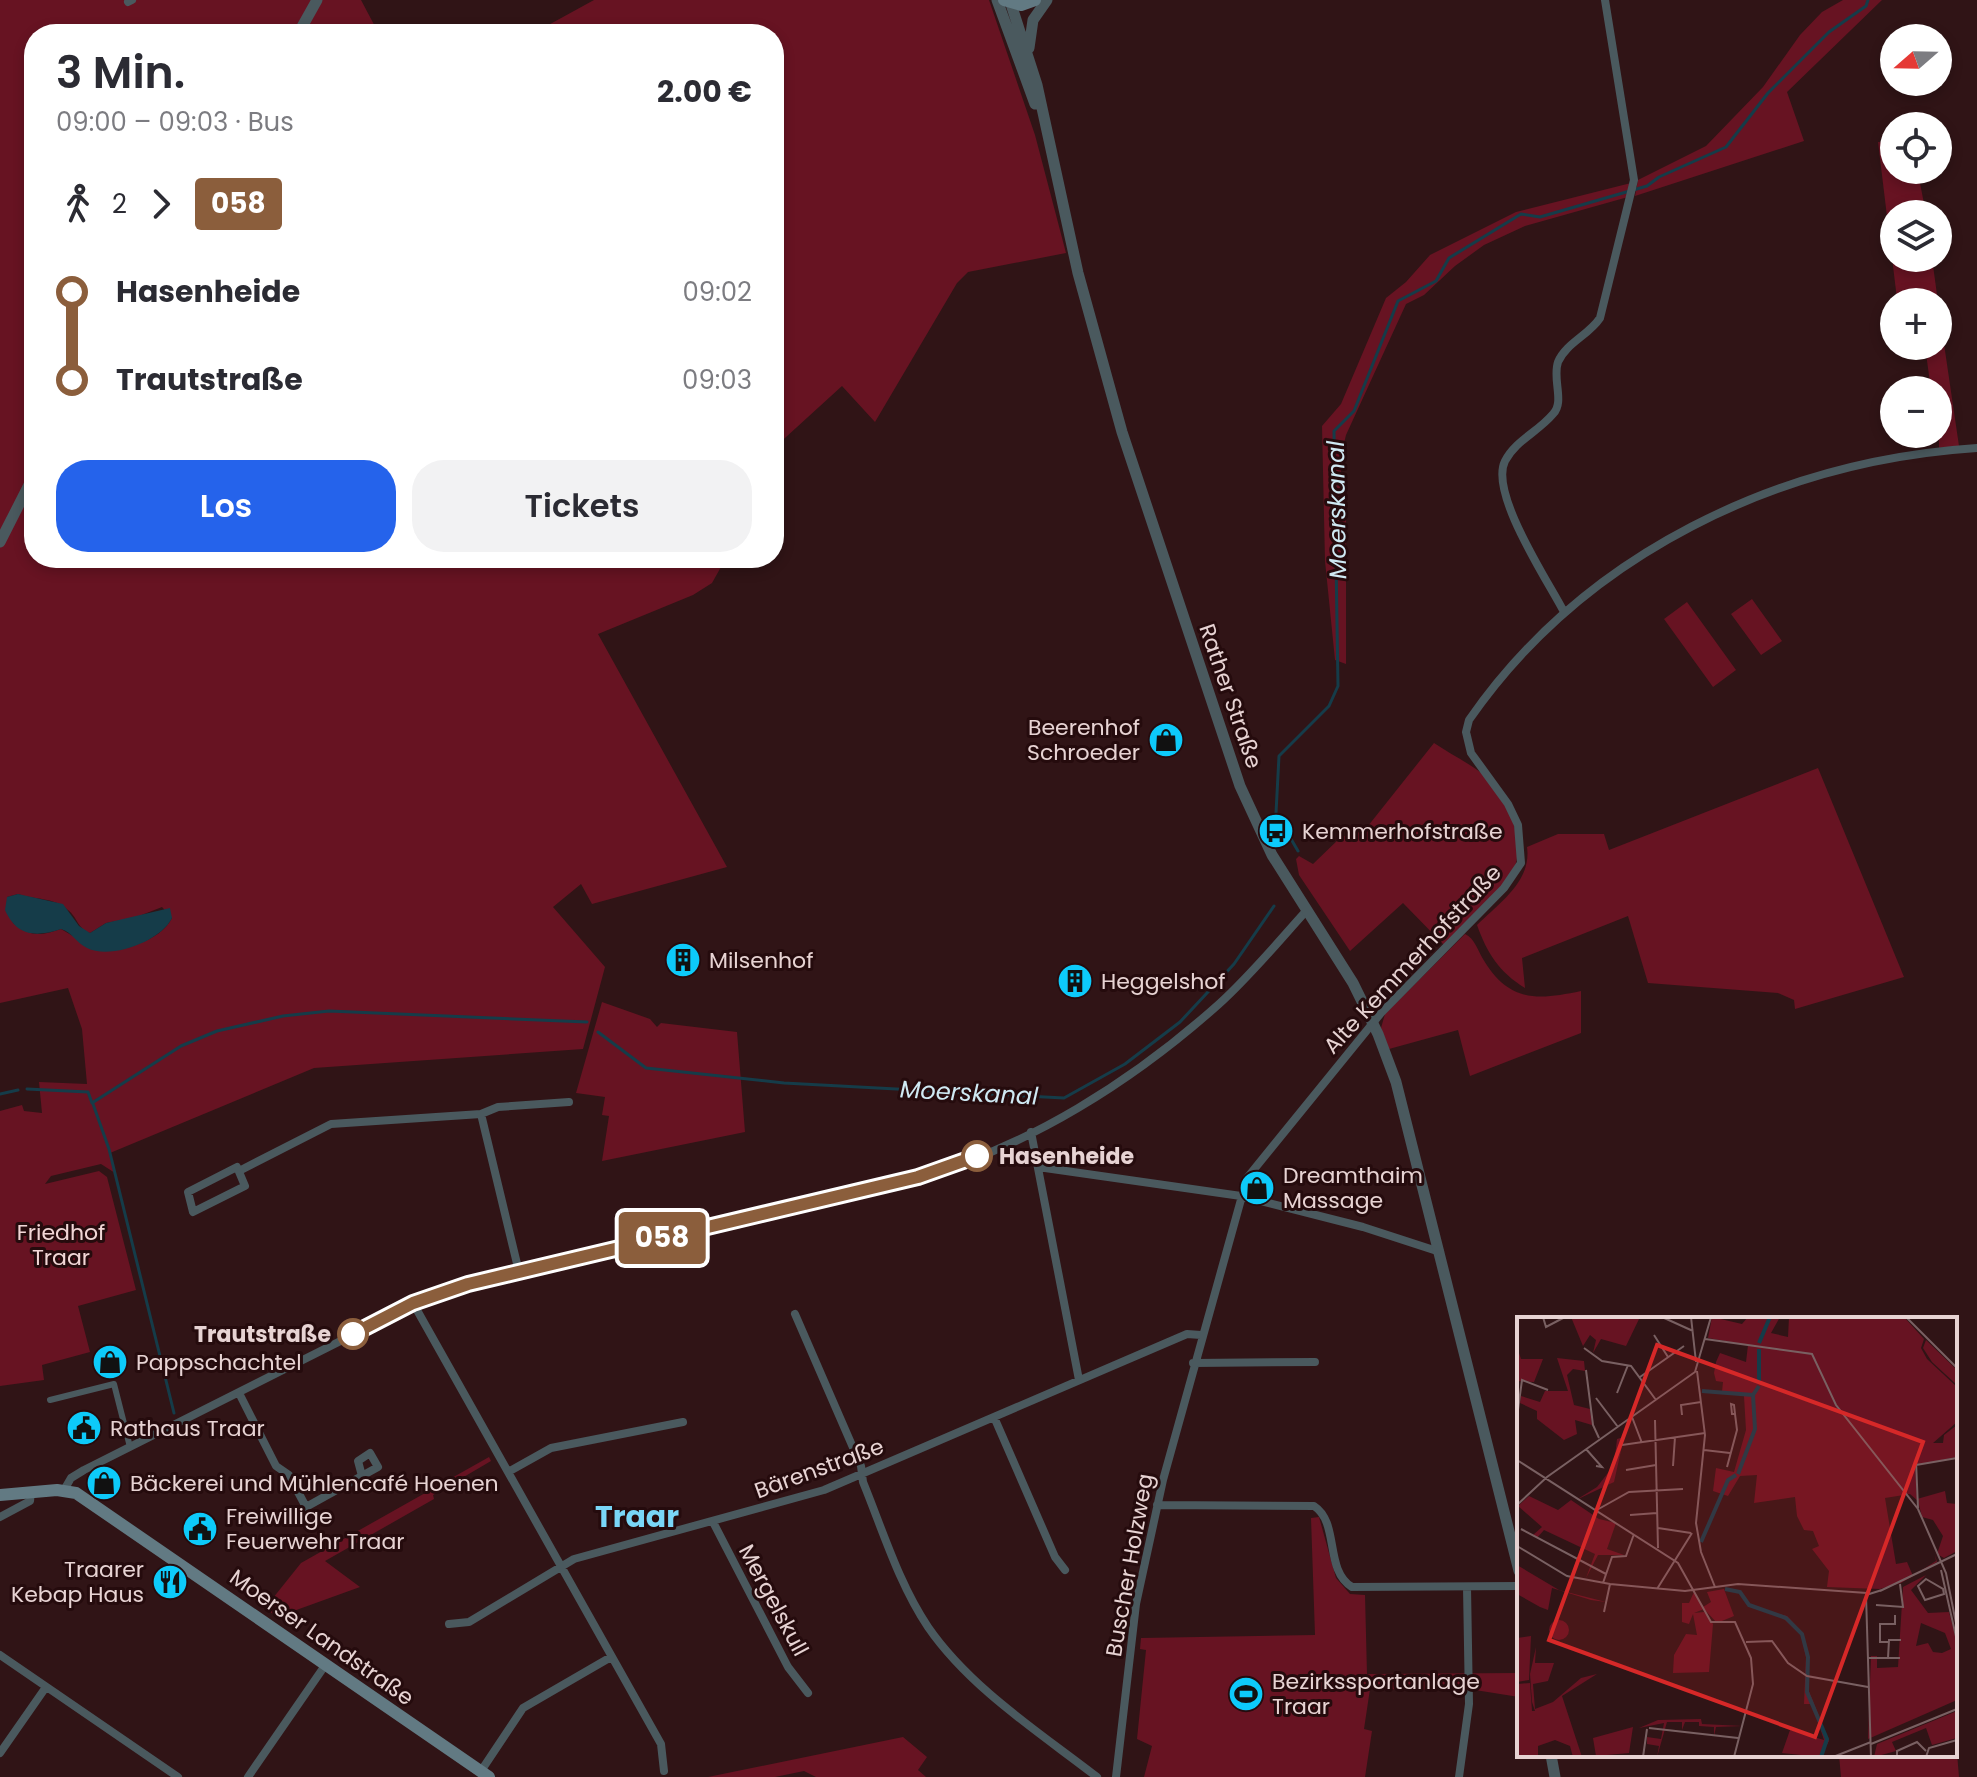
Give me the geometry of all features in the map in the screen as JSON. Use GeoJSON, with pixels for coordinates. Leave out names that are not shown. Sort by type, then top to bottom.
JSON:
{"type":"FeatureCollection","features":[{"type":"Feature","properties":{"kind":"main road"},"geometry":{"type":"LineString","coordinates":[[1005,3],[1035,0]]}},
{"type":"Feature","properties":{"kind":"main road"},"geometry":{"type":"LineString","coordinates":[[0,1495],[64,1490]]}},
{"type":"Feature","properties":{"kind":"main road","name":"Moerser Landstraße"},"geometry":{"type":"LineString","coordinates":[[64,1490],[85,1498],[485,1774]]}},
{"type":"Feature","properties":{"kind":"street"},"geometry":{"type":"LineString","coordinates":[[304,24],[317,0]]}},
{"type":"Feature","properties":{"kind":"street","name":"Rather Straße"},"geometry":{"type":"LineString","coordinates":[[1030,60],[1033,20],[1047,0]]}},
{"type":"Feature","properties":{"kind":"street"},"geometry":{"type":"LineString","coordinates":[[1564,612],[1506,500],[1502,484],[1503,464],[1518,444],[1556,413],[1559,402],[1555,371],[1560,358],[1591,333],[1600,318],[1633,189],[1605,0]]}},
{"type":"Feature","properties":{"kind":"street","name":"Rather Straße"},"geometry":{"type":"LineString","coordinates":[[1005,3],[1030,60],[1078,273],[1111,394],[1213,709],[1252,817],[1344,966],[1373,1022],[1401,1099],[1516,1538]]}},
{"type":"Feature","properties":{"kind":"street","name":"Rather Straße"},"geometry":{"type":"LineString","coordinates":[[1005,3],[1044,127]]}},
{"type":"Feature","properties":{"kind":"street","name":"Alte Kemmerhofstraße"},"geometry":{"type":"LineString","coordinates":[[1241,1196],[1255,1166],[1373,1022],[1517,871],[1522,854],[1518,825],[1508,804],[1471,753],[1466,726],[1536,639],[1564,612],[1655,544],[1739,505],[1871,463],[1977,448]]}},
{"type":"Feature","properties":{"kind":"street"},"geometry":{"type":"LineString","coordinates":[[0,542],[24,495]]}},
{"type":"Feature","properties":{"kind":"street"},"geometry":{"type":"LineString","coordinates":[[64,1490],[71,1478],[413,1303],[519,1272],[941,1171],[1031,1132],[1129,1075],[1186,1031],[1229,994],[1307,910]]}},
{"type":"Feature","properties":{"kind":"street"},"geometry":{"type":"LineString","coordinates":[[239,1171],[331,1124],[481,1114],[498,1107],[569,1102]]}},
{"type":"Feature","properties":{"kind":"street"},"geometry":{"type":"LineString","coordinates":[[481,1114],[519,1272]]}},
{"type":"Feature","properties":{"kind":"street"},"geometry":{"type":"LineString","coordinates":[[1031,1132],[1079,1380]]}},
{"type":"Feature","properties":{"kind":"street"},"geometry":{"type":"LineString","coordinates":[[237,1167],[239,1171],[245,1186],[193,1212],[188,1192],[237,1167]]}},
{"type":"Feature","properties":{"kind":"street"},"geometry":{"type":"LineString","coordinates":[[1038,1167],[1241,1196],[1363,1227],[1440,1252]]}},
{"type":"Feature","properties":{"kind":"street","name":"Buscher Holzweg"},"geometry":{"type":"LineString","coordinates":[[1116,1777],[1136,1604],[1157,1505],[1193,1363],[1241,1196]]}},
{"type":"Feature","properties":{"kind":"street"},"geometry":{"type":"LineString","coordinates":[[413,1303],[661,1744],[664,1771]]}},
{"type":"Feature","properties":{"kind":"street"},"geometry":{"type":"LineString","coordinates":[[795,1314],[901,1577],[943,1647],[980,1685],[1097,1777]]}},
{"type":"Feature","properties":{"kind":"street","name":"Bärenstraße"},"geometry":{"type":"LineString","coordinates":[[449,1624],[469,1622],[574,1559],[801,1498],[1187,1334],[1201,1335]]}},
{"type":"Feature","properties":{"kind":"street"},"geometry":{"type":"LineString","coordinates":[[1193,1363],[1315,1362]]}},
{"type":"Feature","properties":{"kind":"street"},"geometry":{"type":"LineString","coordinates":[[50,1400],[114,1384],[130,1447]]}},
{"type":"Feature","properties":{"kind":"street"},"geometry":{"type":"LineString","coordinates":[[239,1393],[273,1461],[289,1475],[306,1507],[362,1476]]}},
{"type":"Feature","properties":{"kind":"street"},"geometry":{"type":"LineString","coordinates":[[994,1417],[1055,1557],[1065,1570]]}},
{"type":"Feature","properties":{"kind":"street"},"geometry":{"type":"LineString","coordinates":[[508,1472],[551,1448],[683,1422]]}},
{"type":"Feature","properties":{"kind":"street"},"geometry":{"type":"LineString","coordinates":[[0,1517],[30,1501],[31,1492]]}},
{"type":"Feature","properties":{"kind":"street"},"geometry":{"type":"LineString","coordinates":[[1157,1505],[1314,1506],[1323,1516],[1338,1571],[1348,1585],[1517,1586]]}},
{"type":"Feature","properties":{"kind":"street","name":"Mergelskull"},"geometry":{"type":"LineString","coordinates":[[713,1522],[788,1667],[808,1693]]}},
{"type":"Feature","properties":{"kind":"street"},"geometry":{"type":"LineString","coordinates":[[1459,1777],[1469,1704],[1467,1587]]}},
{"type":"Feature","properties":{"kind":"street"},"geometry":{"type":"LineString","coordinates":[[0,1655],[178,1777]]}},
{"type":"Feature","properties":{"kind":"street"},"geometry":{"type":"LineString","coordinates":[[485,1774],[523,1708],[611,1657]]}},
{"type":"Feature","properties":{"kind":"street"},"geometry":{"type":"LineString","coordinates":[[248,1777],[326,1664]]}},
{"type":"Feature","properties":{"kind":"street"},"geometry":{"type":"LineString","coordinates":[[0,1753],[46,1687]]}},
{"type":"Feature","properties":{"kind":"street"},"geometry":{"type":"LineString","coordinates":[[1551,1757],[1555,1777]]}},
{"type":"Feature","properties":{"kind":"green space","name":"Friedhof Traar"},"geometry":{"type":"Polygon","coordinates":[[[0,0],[361,0],[374,24],[24,24],[24,568],[720,568],[712,583],[693,595],[598,634],[727,867],[592,904],[581,884],[553,907],[605,967],[583,1049],[314,1068],[110,1153],[115,1173],[101,1164],[51,1176],[45,1184],[99,1171],[107,1177],[136,1290],[78,1306],[90,1352],[42,1365],[44,1380],[0,1386],[0,1111],[22,1105],[24,1111],[42,1113],[39,1082],[87,1084],[82,1029],[68,988],[0,1003],[0,0]],[[18,894],[7,897],[13,923],[25,931],[36,934],[61,929],[98,951],[118,949],[150,939],[172,918],[162,907],[134,918],[106,923],[90,933],[63,906],[18,894]]]}},
{"type":"Feature","properties":{"kind":"green space"},"geometry":{"type":"Polygon","coordinates":[[[594,0],[989,0],[1035,135],[1066,253],[968,272],[957,283],[875,422],[842,386],[784,439],[784,24],[550,24],[594,0]]]}},
{"type":"Feature","properties":{"kind":"green space"},"geometry":{"type":"Polygon","coordinates":[[[1843,0],[1882,0],[1787,92],[1804,141],[1635,196],[1638,180],[1706,146],[1763,87],[1800,35],[1822,12],[1843,0]]]}},
{"type":"Feature","properties":{"kind":"green space"},"geometry":{"type":"Polygon","coordinates":[[[1631,183],[1628,197],[1525,226],[1484,245],[1455,266],[1424,295],[1406,304],[1346,435],[1341,456],[1341,488],[1346,503],[1346,664],[1335,660],[1325,561],[1322,426],[1341,404],[1386,298],[1406,282],[1430,255],[1516,212],[1631,183]]]}},
{"type":"Feature","properties":{"kind":"green space"},"geometry":{"type":"Polygon","coordinates":[[[1883,184],[1920,184],[1923,200],[1885,200],[1883,184]]]}},
{"type":"Feature","properties":{"kind":"green space"},"geometry":{"type":"Polygon","coordinates":[[[1894,272],[1934,272],[1936,288],[1896,288],[1894,272]]]}},
{"type":"Feature","properties":{"kind":"green space"},"geometry":{"type":"Polygon","coordinates":[[[1927,360],[1946,360],[1949,376],[1929,376],[1927,360]]]}},
{"type":"Feature","properties":{"kind":"green space"},"geometry":{"type":"Polygon","coordinates":[[[1952,398],[1959,446],[1952,447],[1952,398]]]}},
{"type":"Feature","properties":{"kind":"green space"},"geometry":{"type":"Polygon","coordinates":[[[1752,599],[1782,641],[1761,655],[1731,614],[1752,599]]]}},
{"type":"Feature","properties":{"kind":"green space"},"geometry":{"type":"Polygon","coordinates":[[[1687,602],[1736,670],[1713,687],[1664,619],[1687,602]]]}},
{"type":"Feature","properties":{"kind":"green space"},"geometry":{"type":"Polygon","coordinates":[[[1434,743],[1480,772],[1499,793],[1517,837],[1515,866],[1494,896],[1444,945],[1403,903],[1350,951],[1299,875],[1296,859],[1299,856],[1313,864],[1341,837],[1364,831],[1434,743]]]}},
{"type":"Feature","properties":{"kind":"green space"},"geometry":{"type":"Polygon","coordinates":[[[1818,768],[1904,977],[1795,1009],[1794,1000],[1778,993],[1648,983],[1628,916],[1522,958],[1525,988],[1501,968],[1485,944],[1477,925],[1519,881],[1527,859],[1527,847],[1558,834],[1604,834],[1609,850],[1818,768]]]}},
{"type":"Feature","properties":{"kind":"green space"},"geometry":{"type":"Polygon","coordinates":[[[1465,934],[1474,941],[1493,973],[1514,991],[1551,996],[1581,991],[1581,1033],[1470,1076],[1458,1030],[1389,1049],[1381,1028],[1385,1014],[1465,934]]]}},
{"type":"Feature","properties":{"kind":"green space"},"geometry":{"type":"Polygon","coordinates":[[[602,1002],[650,1019],[657,1027],[661,1023],[737,1032],[745,1132],[602,1161],[609,1116],[602,1115],[605,1097],[576,1093],[602,1002]]]}},
{"type":"Feature","properties":{"kind":"green space"},"geometry":{"type":"Polygon","coordinates":[[[489,1457],[491,1461],[433,1495],[434,1499],[325,1561],[360,1587],[277,1617],[265,1608],[301,1563],[489,1457]]]}},
{"type":"Feature","properties":{"kind":"green space","name":"Bezirkssportanlage Traar"},"geometry":{"type":"Polygon","coordinates":[[[1319,1517],[1336,1578],[1350,1594],[1365,1595],[1367,1674],[1517,1673],[1517,1697],[1475,1690],[1370,1689],[1364,1729],[1372,1731],[1365,1777],[1144,1777],[1152,1746],[1137,1739],[1146,1650],[1140,1649],[1141,1638],[1315,1635],[1311,1518],[1319,1517]]]}},
{"type":"Feature","properties":{"kind":"green space"},"geometry":{"type":"Polygon","coordinates":[[[903,1737],[927,1757],[918,1770],[926,1777],[816,1777],[804,1771],[775,1777],[708,1777],[903,1737]]]}},
{"type":"Feature","properties":{"kind":"green space"},"geometry":{"type":"Polygon","coordinates":[[[1957,1753],[1959,1777],[1841,1777],[1839,1757],[1957,1757],[1957,1753]]]}},
{"type":"Feature","properties":{"kind":"water"},"geometry":{"type":"Polygon","coordinates":[[[18,894],[63,904],[79,926],[90,933],[106,923],[170,908],[172,918],[147,941],[122,950],[97,951],[83,946],[61,929],[36,934],[15,925],[5,910],[7,897],[18,894]]]}},
{"type":"Feature","properties":{"kind":"waterway","name":"Moerskanal"},"geometry":{"type":"LineString","coordinates":[[1298,851],[1276,813],[1279,756],[1329,706],[1338,686],[1334,431],[1354,411],[1398,301],[1436,281],[1449,258],[1521,214],[1540,217],[1647,186],[1659,177],[1726,147],[1768,93],[1829,32],[1866,6],[1868,0]]}},
{"type":"Feature","properties":{"kind":"waterway","name":"Moerskanal"},"geometry":{"type":"LineString","coordinates":[[598,1032],[646,1068],[784,1083],[1064,1098],[1125,1064],[1180,1022],[1234,964],[1274,906]]}},
{"type":"Feature","properties":{"kind":"waterway","name":"Moerskanal"},"geometry":{"type":"LineString","coordinates":[[27,1089],[88,1092],[92,1103],[181,1046],[217,1031],[283,1016],[329,1011],[587,1022]]}},
{"type":"Feature","properties":{"kind":"waterway","name":"Moerskanal"},"geometry":{"type":"LineString","coordinates":[[0,1094],[18,1090]]}},
{"type":"Feature","properties":{"kind":"waterway"},"geometry":{"type":"LineString","coordinates":[[93,1104],[109,1149],[174,1413]]}},
{"type":"Feature","properties":{"kind":"bus line","name":"058"},"geometry":{"type":"LineString","coordinates":[[353,1334],[413,1303],[468,1284],[918,1177],[954,1167],[977,1156]]}},
{"type":"Feature","properties":{"kind":"place","name":"Beerenhof Schroeder"},"geometry":{"type":"Point","coordinates":[1166,740]}},
{"type":"Feature","properties":{"kind":"place","name":"Kemmerhofstraße"},"geometry":{"type":"Point","coordinates":[1276,831]}},
{"type":"Feature","properties":{"kind":"place","name":"Milsenhof"},"geometry":{"type":"Point","coordinates":[683,960]}},
{"type":"Feature","properties":{"kind":"place","name":"Heggelshof"},"geometry":{"type":"Point","coordinates":[1075,981]}},
{"type":"Feature","properties":{"kind":"place","name":"Hasenheide"},"geometry":{"type":"Point","coordinates":[977,1156]}},
{"type":"Feature","properties":{"kind":"place","name":"Dreamthaim Massage"},"geometry":{"type":"Point","coordinates":[1257,1188]}},
{"type":"Feature","properties":{"kind":"place","name":"Trautstraße"},"geometry":{"type":"Point","coordinates":[353,1334]}},
{"type":"Feature","properties":{"kind":"place","name":"Pappschachtel"},"geometry":{"type":"Point","coordinates":[110,1362]}},
{"type":"Feature","properties":{"kind":"place","name":"Rathaus Traar"},"geometry":{"type":"Point","coordinates":[84,1428]}},
{"type":"Feature","properties":{"kind":"place","name":"Bäckerei und Mühlencafé Hoenen"},"geometry":{"type":"Point","coordinates":[104,1483]}},
{"type":"Feature","properties":{"kind":"place","name":"Freiwillige Feuerwehr Traar"},"geometry":{"type":"Point","coordinates":[200,1529]}},
{"type":"Feature","properties":{"kind":"place","name":"Traarer Kebap Haus"},"geometry":{"type":"Point","coordinates":[170,1582]}},
{"type":"Feature","properties":{"kind":"place","name":"Bezirkssportanlage Traar"},"geometry":{"type":"Point","coordinates":[1246,1694]}},
{"type":"Feature","properties":{"kind":"district","name":"Traar"},"geometry":{"type":"Point","coordinates":[637,1517]}}]}
